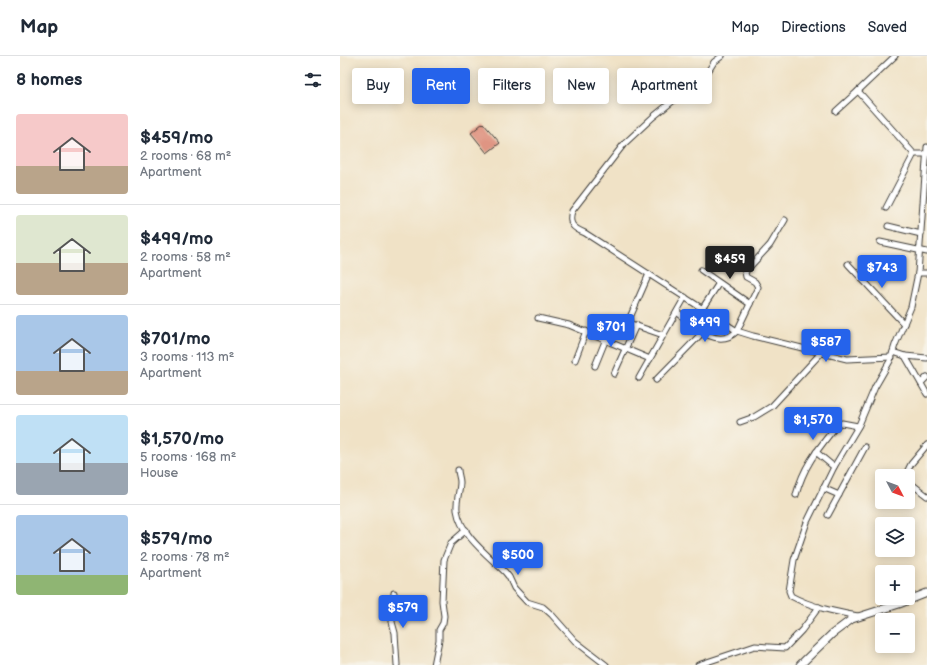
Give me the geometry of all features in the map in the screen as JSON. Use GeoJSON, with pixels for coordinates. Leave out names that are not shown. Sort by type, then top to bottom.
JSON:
{"type":"FeatureCollection","features":[{"type":"Feature","properties":{"kind":"street"},"geometry":{"type":"LineString","coordinates":[[722,56],[714,62],[704,78],[653,117],[624,144],[572,211],[570,220],[577,230],[585,233],[737,331],[847,359],[892,354],[927,358]]}},
{"type":"Feature","properties":{"kind":"street"},"geometry":{"type":"LineString","coordinates":[[836,111],[895,56]]}},
{"type":"Feature","properties":{"kind":"street"},"geometry":{"type":"LineString","coordinates":[[858,91],[914,154]]}},
{"type":"Feature","properties":{"kind":"street"},"geometry":{"type":"LineString","coordinates":[[860,617],[819,607],[790,596],[789,591],[793,566],[800,540],[807,522],[834,467],[858,426],[875,387],[892,354],[913,300],[918,273],[921,234],[924,228],[923,193],[927,149],[914,154],[886,208]]}},
{"type":"Feature","properties":{"kind":"street"},"geometry":{"type":"LineString","coordinates":[[677,312],[713,338],[719,339],[729,337],[737,331],[758,287],[755,282],[746,277],[745,272],[770,245],[785,220]]}},
{"type":"Feature","properties":{"kind":"street"},"geometry":{"type":"LineString","coordinates":[[888,226],[921,234]]}},
{"type":"Feature","properties":{"kind":"street"},"geometry":{"type":"LineString","coordinates":[[880,242],[927,252]]}},
{"type":"Feature","properties":{"kind":"street"},"geometry":{"type":"LineString","coordinates":[[848,264],[904,324]]}},
{"type":"Feature","properties":{"kind":"street"},"geometry":{"type":"LineString","coordinates":[[701,270],[750,304]]}},
{"type":"Feature","properties":{"kind":"street"},"geometry":{"type":"LineString","coordinates":[[918,273],[927,273]]}},
{"type":"Feature","properties":{"kind":"street"},"geometry":{"type":"LineString","coordinates":[[628,322],[649,274]]}},
{"type":"Feature","properties":{"kind":"street"},"geometry":{"type":"LineString","coordinates":[[702,309],[719,283]]}},
{"type":"Feature","properties":{"kind":"street"},"geometry":{"type":"LineString","coordinates":[[639,378],[685,297]]}},
{"type":"Feature","properties":{"kind":"street"},"geometry":{"type":"LineString","coordinates":[[538,318],[563,323],[586,331],[650,359]]}},
{"type":"Feature","properties":{"kind":"street"},"geometry":{"type":"LineString","coordinates":[[595,366],[612,324],[617,319],[664,335]]}},
{"type":"Feature","properties":{"kind":"street"},"geometry":{"type":"LineString","coordinates":[[614,374],[636,325]]}},
{"type":"Feature","properties":{"kind":"street"},"geometry":{"type":"LineString","coordinates":[[575,360],[586,331]]}},
{"type":"Feature","properties":{"kind":"street"},"geometry":{"type":"LineString","coordinates":[[656,380],[703,332]]}},
{"type":"Feature","properties":{"kind":"street"},"geometry":{"type":"LineString","coordinates":[[740,422],[754,417],[772,406],[821,353]]}},
{"type":"Feature","properties":{"kind":"street"},"geometry":{"type":"LineString","coordinates":[[905,356],[927,394]]}},
{"type":"Feature","properties":{"kind":"street"},"geometry":{"type":"LineString","coordinates":[[921,383],[927,377]]}},
{"type":"Feature","properties":{"kind":"street"},"geometry":{"type":"LineString","coordinates":[[796,495],[804,473],[816,452],[840,423],[858,426]]}},
{"type":"Feature","properties":{"kind":"street"},"geometry":{"type":"LineString","coordinates":[[908,469],[927,446]]}},
{"type":"Feature","properties":{"kind":"street"},"geometry":{"type":"LineString","coordinates":[[828,515],[865,447]]}},
{"type":"Feature","properties":{"kind":"street"},"geometry":{"type":"LineString","coordinates":[[816,452],[834,467]]}},
{"type":"Feature","properties":{"kind":"street"},"geometry":{"type":"LineString","coordinates":[[458,470],[460,481],[457,497],[458,511],[472,540],[506,572],[514,588],[527,602],[543,607],[576,641],[606,665]]}},
{"type":"Feature","properties":{"kind":"street"},"geometry":{"type":"LineString","coordinates":[[915,487],[927,496]]}},
{"type":"Feature","properties":{"kind":"street"},"geometry":{"type":"LineString","coordinates":[[823,488],[839,495]]}},
{"type":"Feature","properties":{"kind":"street"},"geometry":{"type":"LineString","coordinates":[[434,665],[439,640],[439,630],[443,623],[444,616],[442,601],[444,560],[451,543],[466,530]]}},
{"type":"Feature","properties":{"kind":"street"},"geometry":{"type":"LineString","coordinates":[[394,593],[392,622],[395,633],[397,665]]}},
{"type":"Feature","properties":{"kind":"street"},"geometry":{"type":"LineString","coordinates":[[800,665],[832,634],[846,623],[927,593]]}},
{"type":"Feature","properties":{"kind":"street"},"geometry":{"type":"LineString","coordinates":[[698,665],[755,646],[785,648],[802,630],[819,607]]}},
{"type":"Feature","properties":{"kind":"building"},"geometry":{"type":"Polygon","coordinates":[[[483,123],[500,143],[487,153],[471,133],[483,123]]]}}]}
